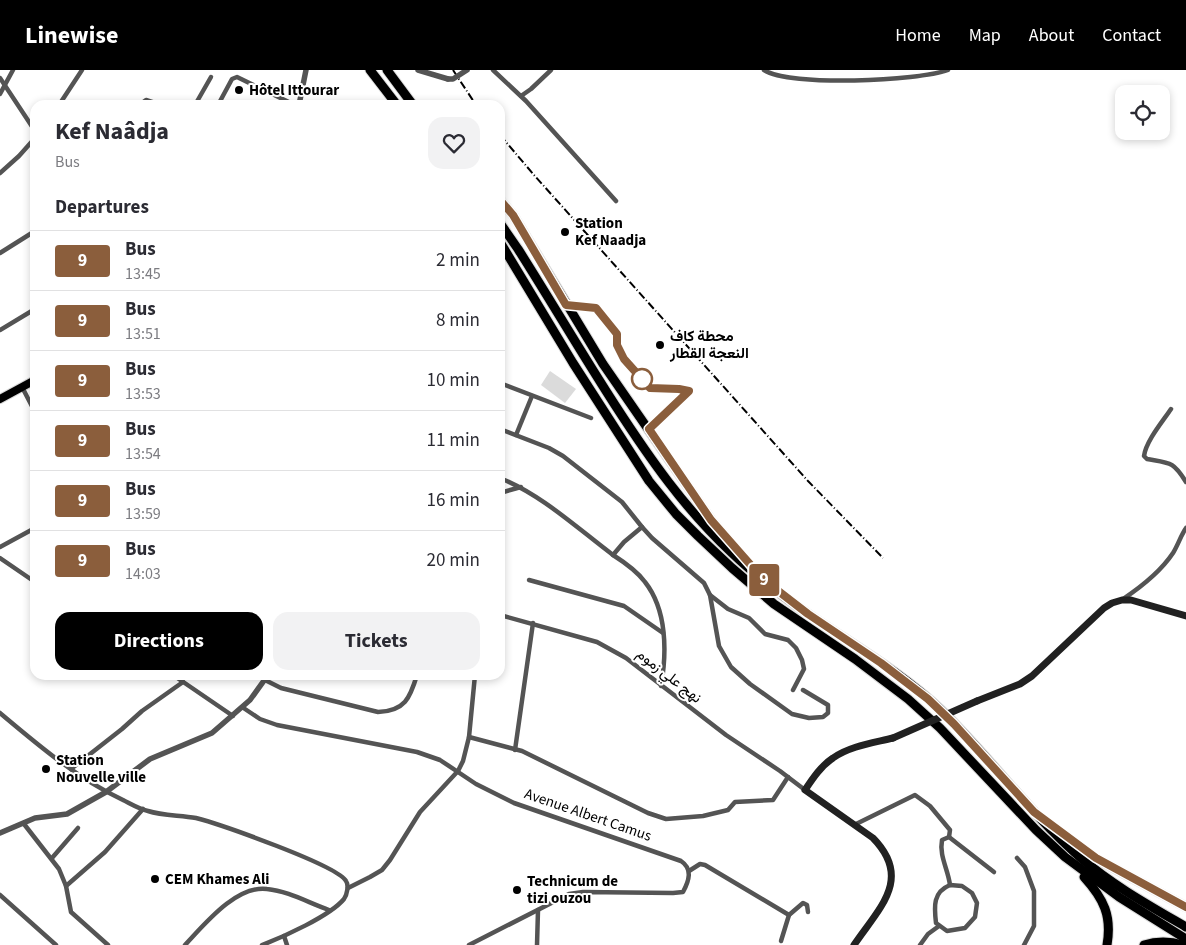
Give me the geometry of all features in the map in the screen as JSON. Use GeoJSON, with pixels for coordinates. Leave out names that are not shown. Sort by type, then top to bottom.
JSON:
{"type":"FeatureCollection","features":[{"type":"Feature","properties":{"kind":"highway"},"geometry":{"type":"LineString","coordinates":[[370,70],[393,100]]}},
{"type":"Feature","properties":{"kind":"highway"},"geometry":{"type":"LineString","coordinates":[[387,70],[409,100]]}},
{"type":"Feature","properties":{"kind":"highway"},"geometry":{"type":"LineString","coordinates":[[505,206],[517,222],[598,357],[683,480],[711,520],[764,580]]}},
{"type":"Feature","properties":{"kind":"highway"},"geometry":{"type":"LineString","coordinates":[[505,230],[656,467],[699,520],[733,554],[764,580],[808,614],[884,665],[928,699],[972,743],[1034,812],[1082,859],[1127,891],[1186,927]]}},
{"type":"Feature","properties":{"kind":"highway"},"geometry":{"type":"LineString","coordinates":[[505,250],[631,454],[676,514],[732,568],[774,604],[855,658],[908,698],[940,728],[1036,830],[1091,885],[1105,908],[1110,928],[1107,945]]}},
{"type":"Feature","properties":{"kind":"highway"},"geometry":{"type":"LineString","coordinates":[[1034,812],[1096,858],[1186,907]]}},
{"type":"Feature","properties":{"kind":"highway"},"geometry":{"type":"LineString","coordinates":[[1065,857],[1119,897],[1186,939]]}},
{"type":"Feature","properties":{"kind":"highway"},"geometry":{"type":"LineString","coordinates":[[1144,945],[1153,942],[1171,942],[1183,945]]}},
{"type":"Feature","properties":{"kind":"main road"},"geometry":{"type":"LineString","coordinates":[[0,399],[30,383]]}},
{"type":"Feature","properties":{"kind":"main road"},"geometry":{"type":"LineString","coordinates":[[854,945],[889,891],[892,879],[891,867],[882,847],[873,838],[805,790],[817,772],[833,757],[861,746],[893,738],[1020,684],[1032,676],[1104,608],[1112,603],[1122,600],[1142,602],[1186,616]]}},
{"type":"Feature","properties":{"kind":"street"},"geometry":{"type":"LineString","coordinates":[[0,94],[12,70]]}},
{"type":"Feature","properties":{"kind":"street"},"geometry":{"type":"LineString","coordinates":[[62,100],[82,70]]}},
{"type":"Feature","properties":{"kind":"street"},"geometry":{"type":"LineString","coordinates":[[300,100],[306,70]]}},
{"type":"Feature","properties":{"kind":"street"},"geometry":{"type":"LineString","coordinates":[[418,70],[448,79],[453,79],[467,70]]}},
{"type":"Feature","properties":{"kind":"street"},"geometry":{"type":"LineString","coordinates":[[493,70],[521,96],[616,201]]}},
{"type":"Feature","properties":{"kind":"street"},"geometry":{"type":"LineString","coordinates":[[521,96],[550,70]]}},
{"type":"Feature","properties":{"kind":"street"},"geometry":{"type":"LineString","coordinates":[[764,70],[777,76],[818,81],[916,76],[948,70]]}},
{"type":"Feature","properties":{"kind":"street"},"geometry":{"type":"LineString","coordinates":[[221,100],[232,79],[236,77],[284,100]]}},
{"type":"Feature","properties":{"kind":"street"},"geometry":{"type":"LineString","coordinates":[[0,78],[30,124]]}},
{"type":"Feature","properties":{"kind":"street"},"geometry":{"type":"LineString","coordinates":[[198,100],[211,78]]}},
{"type":"Feature","properties":{"kind":"street"},"geometry":{"type":"LineString","coordinates":[[0,173],[30,144]]}},
{"type":"Feature","properties":{"kind":"street"},"geometry":{"type":"LineString","coordinates":[[0,253],[30,234]]}},
{"type":"Feature","properties":{"kind":"street"},"geometry":{"type":"LineString","coordinates":[[0,330],[30,312]]}},
{"type":"Feature","properties":{"kind":"street"},"geometry":{"type":"LineString","coordinates":[[505,385],[591,418]]}},
{"type":"Feature","properties":{"kind":"street"},"geometry":{"type":"LineString","coordinates":[[22,388],[30,403]]}},
{"type":"Feature","properties":{"kind":"street"},"geometry":{"type":"LineString","coordinates":[[516,435],[532,396]]}},
{"type":"Feature","properties":{"kind":"street"},"geometry":{"type":"LineString","coordinates":[[1171,409],[1152,438],[1144,456],[1175,466],[1186,482]]}},
{"type":"Feature","properties":{"kind":"street"},"geometry":{"type":"LineString","coordinates":[[505,431],[549,448],[563,456],[622,502],[652,538],[704,583],[710,595],[719,646],[730,667],[792,714],[809,718],[823,717],[828,713],[828,705],[803,690]]}},
{"type":"Feature","properties":{"kind":"street"},"geometry":{"type":"LineString","coordinates":[[505,480],[521,488],[613,554],[645,581],[659,605],[666,662],[661,686]]}},
{"type":"Feature","properties":{"kind":"street"},"geometry":{"type":"LineString","coordinates":[[505,492],[521,488]]}},
{"type":"Feature","properties":{"kind":"street"},"geometry":{"type":"LineString","coordinates":[[613,554],[642,527]]}},
{"type":"Feature","properties":{"kind":"street"},"geometry":{"type":"LineString","coordinates":[[1122,600],[1134,592],[1158,570],[1173,552],[1186,528]]}},
{"type":"Feature","properties":{"kind":"street"},"geometry":{"type":"LineString","coordinates":[[1,545],[30,530]]}},
{"type":"Feature","properties":{"kind":"street"},"geometry":{"type":"LineString","coordinates":[[0,558],[30,579]]}},
{"type":"Feature","properties":{"kind":"street"},"geometry":{"type":"LineString","coordinates":[[529,580],[624,606],[663,633]]}},
{"type":"Feature","properties":{"kind":"street"},"geometry":{"type":"LineString","coordinates":[[710,595],[728,609],[749,618],[765,634],[788,640],[792,643],[802,660],[804,670],[794,690]]}},
{"type":"Feature","properties":{"kind":"street","name":"نهج علي زموم"},"geometry":{"type":"LineString","coordinates":[[505,616],[597,642],[626,658],[726,736],[805,790]]}},
{"type":"Feature","properties":{"kind":"street"},"geometry":{"type":"LineString","coordinates":[[515,750],[533,623]]}},
{"type":"Feature","properties":{"kind":"street"},"geometry":{"type":"LineString","coordinates":[[180,680],[233,716]]}},
{"type":"Feature","properties":{"kind":"street"},"geometry":{"type":"LineString","coordinates":[[0,833],[35,818],[67,814],[106,792],[150,759],[212,733],[233,716],[265,680]]}},
{"type":"Feature","properties":{"kind":"street"},"geometry":{"type":"LineString","coordinates":[[270,680],[281,688],[378,712],[388,712],[397,709],[406,702],[415,680]]}},
{"type":"Feature","properties":{"kind":"street"},"geometry":{"type":"LineString","coordinates":[[348,888],[382,870],[420,812],[458,771],[463,761],[469,738],[475,680]]}},
{"type":"Feature","properties":{"kind":"street"},"geometry":{"type":"LineString","coordinates":[[71,769],[142,711],[183,682]]}},
{"type":"Feature","properties":{"kind":"street","name":"Avenue Albert Camus"},"geometry":{"type":"LineString","coordinates":[[242,707],[260,719],[274,724],[417,752],[440,760],[476,784],[514,803],[681,861],[686,864],[689,871]]}},
{"type":"Feature","properties":{"kind":"street"},"geometry":{"type":"LineString","coordinates":[[0,713],[71,769],[106,792],[148,812],[195,818],[219,824],[315,862],[339,874],[346,881],[348,888],[345,898],[330,910],[284,936],[262,945]]}},
{"type":"Feature","properties":{"kind":"street"},"geometry":{"type":"LineString","coordinates":[[469,738],[522,751],[648,813],[666,819],[703,816],[728,810],[735,802],[773,800],[788,777]]}},
{"type":"Feature","properties":{"kind":"street"},"geometry":{"type":"LineString","coordinates":[[854,825],[915,795],[930,806],[950,830],[949,837]]}},
{"type":"Feature","properties":{"kind":"street"},"geometry":{"type":"LineString","coordinates":[[66,886],[105,852],[143,809]]}},
{"type":"Feature","properties":{"kind":"street"},"geometry":{"type":"LineString","coordinates":[[24,824],[59,869],[66,886],[71,912],[108,945]]}},
{"type":"Feature","properties":{"kind":"street"},"geometry":{"type":"LineString","coordinates":[[52,858],[78,828]]}},
{"type":"Feature","properties":{"kind":"street"},"geometry":{"type":"LineString","coordinates":[[949,837],[994,872]]}},
{"type":"Feature","properties":{"kind":"street"},"geometry":{"type":"LineString","coordinates":[[949,837],[942,840],[940,851],[949,875],[950,885]]}},
{"type":"Feature","properties":{"kind":"street"},"geometry":{"type":"LineString","coordinates":[[1017,858],[1025,867],[1034,891],[1034,926],[1024,945]]}},
{"type":"Feature","properties":{"kind":"street"},"geometry":{"type":"LineString","coordinates":[[469,945],[569,894],[583,892],[674,894],[683,892],[687,885],[689,871],[700,864],[706,865],[789,915]]}},
{"type":"Feature","properties":{"kind":"street"},"geometry":{"type":"LineString","coordinates":[[950,885],[962,886],[972,894],[977,903],[975,917],[965,928],[947,931],[939,926],[936,923],[934,905],[937,895],[942,888],[950,885]]}},
{"type":"Feature","properties":{"kind":"street"},"geometry":{"type":"LineString","coordinates":[[185,945],[224,906],[252,890],[264,888],[281,892],[330,910]]}},
{"type":"Feature","properties":{"kind":"street"},"geometry":{"type":"LineString","coordinates":[[0,894],[56,945]]}},
{"type":"Feature","properties":{"kind":"street"},"geometry":{"type":"LineString","coordinates":[[781,941],[789,915],[803,903],[807,905],[808,912]]}},
{"type":"Feature","properties":{"kind":"street"},"geometry":{"type":"LineString","coordinates":[[538,910],[538,945]]}},
{"type":"Feature","properties":{"kind":"street"},"geometry":{"type":"LineString","coordinates":[[920,945],[928,934],[939,926]]}},
{"type":"Feature","properties":{"kind":"street"},"geometry":{"type":"LineString","coordinates":[[284,936],[287,945]]}},
{"type":"Feature","properties":{"kind":"shaded area"},"geometry":{"type":"Polygon","coordinates":[[[550,371],[576,389],[565,403],[541,385],[550,371]]]}},
{"type":"Feature","properties":{"kind":"railway"},"geometry":{"type":"LineString","coordinates":[[453,70],[473,100]]}},
{"type":"Feature","properties":{"kind":"railway"},"geometry":{"type":"LineString","coordinates":[[505,141],[808,481],[883,558]]}},
{"type":"Feature","properties":{"kind":"bus line","name":"9"},"geometry":{"type":"LineString","coordinates":[[505,206],[513,215],[566,305],[596,308],[617,334],[617,345],[624,359],[650,388],[689,391],[649,429],[711,520],[764,580],[808,614],[905,680],[928,699],[991,763],[1034,812],[1096,858],[1186,907]]}},
{"type":"Feature","properties":{"kind":"place","name":"Hôtel Ittourar"},"geometry":{"type":"Point","coordinates":[239,90]}},
{"type":"Feature","properties":{"kind":"place","name":"Station Kef Naadja"},"geometry":{"type":"Point","coordinates":[565,232]}},
{"type":"Feature","properties":{"kind":"place","name":"محطة كاف النعجة القطار"},"geometry":{"type":"Point","coordinates":[660,345]}},
{"type":"Feature","properties":{"kind":"place","name":"Station Nouvelle ville"},"geometry":{"type":"Point","coordinates":[46,769]}},
{"type":"Feature","properties":{"kind":"place","name":"CEM Khames Ali"},"geometry":{"type":"Point","coordinates":[155,879]}},
{"type":"Feature","properties":{"kind":"place","name":"Technicum de tizi ouzou"},"geometry":{"type":"Point","coordinates":[517,890]}}]}
